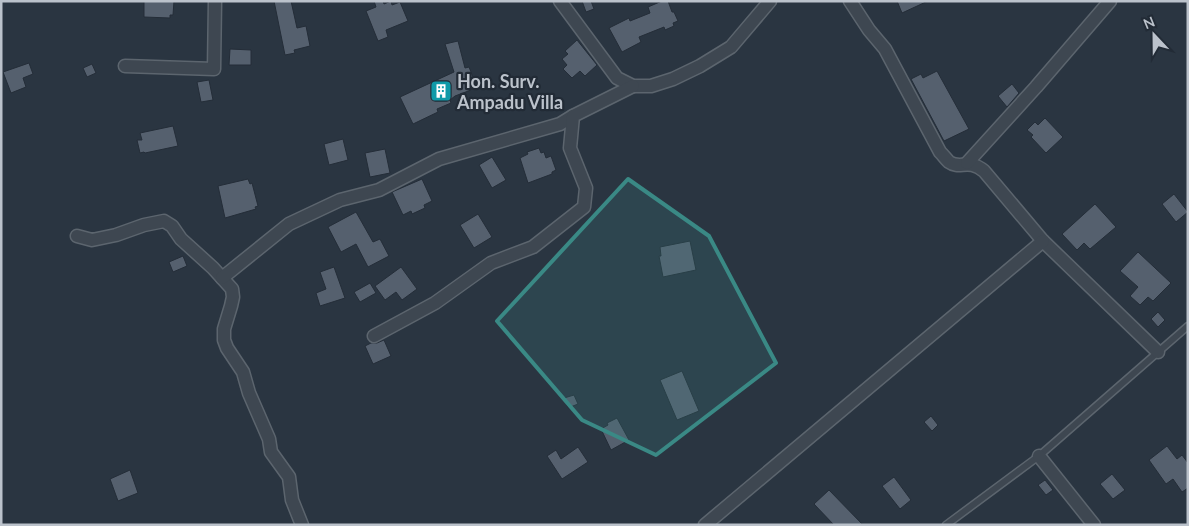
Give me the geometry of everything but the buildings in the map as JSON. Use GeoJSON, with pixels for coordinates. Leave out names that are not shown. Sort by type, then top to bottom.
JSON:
{"type":"FeatureCollection","features":[{"type":"Feature","properties":{"kind":"street"},"geometry":{"type":"LineString","coordinates":[[124,66],[214,69],[215,1]]}},
{"type":"Feature","properties":{"kind":"street"},"geometry":{"type":"LineString","coordinates":[[560,1],[617,78],[633,86],[651,86],[673,79],[700,66],[731,47],[770,1]]}},
{"type":"Feature","properties":{"kind":"street"},"geometry":{"type":"LineString","coordinates":[[850,1],[869,30],[885,49],[940,152],[950,163],[960,165],[967,163],[977,164],[984,170],[1042,241],[1158,352]]}},
{"type":"Feature","properties":{"kind":"street"},"geometry":{"type":"LineString","coordinates":[[967,163],[1110,1]]}},
{"type":"Feature","properties":{"kind":"street"},"geometry":{"type":"LineString","coordinates":[[222,278],[289,224],[340,200],[379,190],[438,159],[560,124],[633,86]]}},
{"type":"Feature","properties":{"kind":"street"},"geometry":{"type":"LineString","coordinates":[[374,336],[435,303],[491,263],[533,247],[584,206],[586,188],[570,148],[573,116]]}},
{"type":"Feature","properties":{"kind":"street"},"geometry":{"type":"LineString","coordinates":[[77,236],[92,240],[116,236],[144,225],[164,221],[172,226],[181,239],[232,289],[233,297],[224,329],[224,340],[227,348],[243,372],[249,393],[270,439],[271,452],[289,477],[292,500],[302,525]]}},
{"type":"Feature","properties":{"kind":"street"},"geometry":{"type":"LineString","coordinates":[[705,525],[1042,241]]}},
{"type":"Feature","properties":{"kind":"street"},"geometry":{"type":"LineString","coordinates":[[1039,456],[1094,525]]}},
{"type":"Feature","properties":{"kind":"lane"},"geometry":{"type":"LineString","coordinates":[[946,525],[1039,456],[1188,326]]}},
{"type":"Feature","properties":{"kind":"highlighted area"},"geometry":{"type":"Polygon","coordinates":[[[628,179],[709,236],[776,363],[656,455],[582,420],[497,321],[628,179]]]}},
{"type":"Feature","properties":{"kind":"place","name":"Hon. Surv. Ampadu Villa"},"geometry":{"type":"Point","coordinates":[441,91]}}]}
